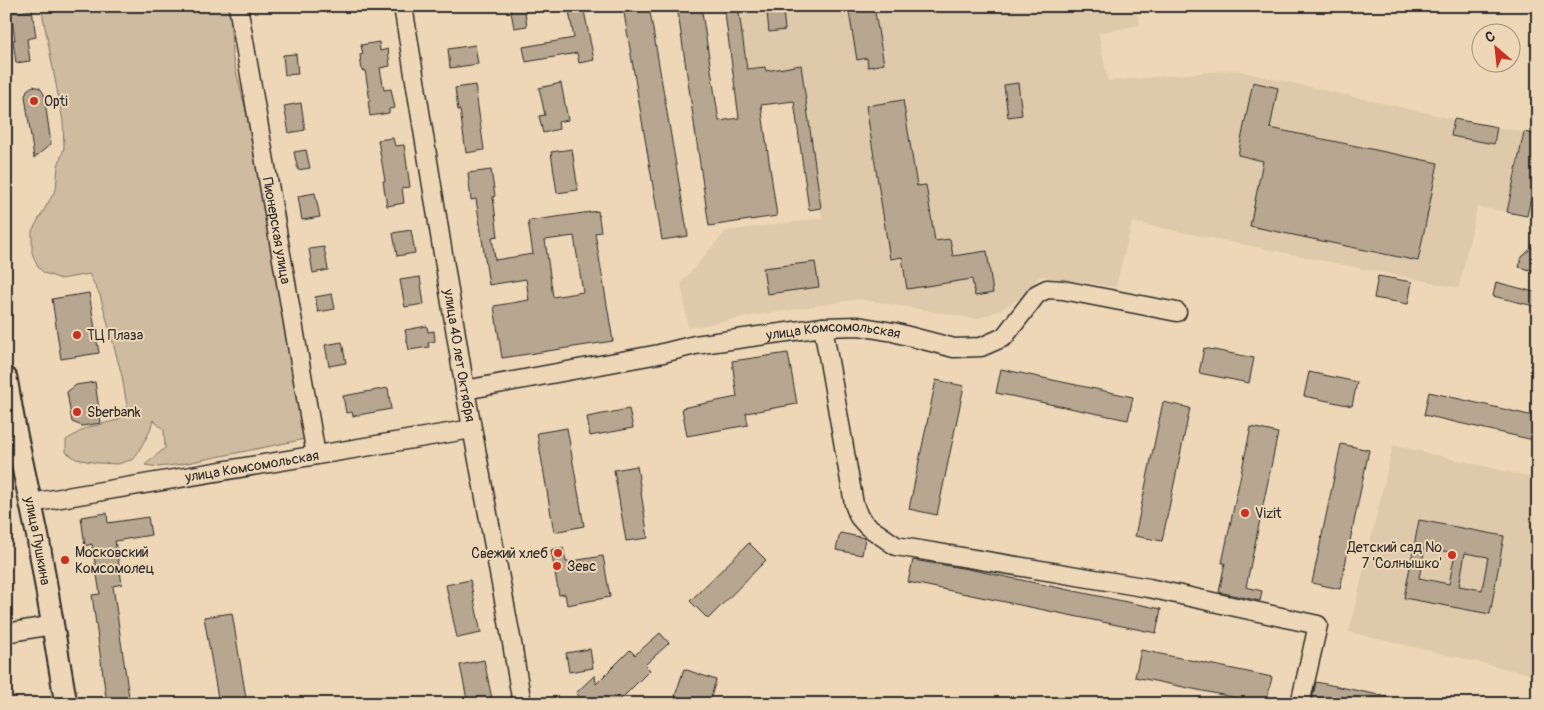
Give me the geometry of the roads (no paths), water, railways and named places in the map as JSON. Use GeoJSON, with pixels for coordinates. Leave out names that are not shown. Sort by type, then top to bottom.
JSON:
{"type":"FeatureCollection","features":[{"type":"Feature","properties":{"kind":"main road","name":"улица Пушкина"},"geometry":{"type":"LineString","coordinates":[[6,378],[31,502],[66,704]]}},
{"type":"Feature","properties":{"kind":"street","name":"Пионерская улица"},"geometry":{"type":"LineString","coordinates":[[238,6],[316,455]]}},
{"type":"Feature","properties":{"kind":"street","name":"улица 40 лет Октября"},"geometry":{"type":"LineString","coordinates":[[403,6],[465,390],[522,704]]}},
{"type":"Feature","properties":{"kind":"street","name":"улица Комсомольская"},"geometry":{"type":"LineString","coordinates":[[465,390],[659,354],[695,345],[823,327],[858,326],[894,332],[954,348],[981,347],[1004,337],[1037,294],[1047,289],[1063,290],[1176,312]]}},
{"type":"Feature","properties":{"kind":"street"},"geometry":{"type":"LineString","coordinates":[[823,327],[854,504],[859,517],[867,526],[896,546],[1149,588],[1318,625],[1300,704]]}},
{"type":"Feature","properties":{"kind":"street","name":"улица Комсомольская"},"geometry":{"type":"LineString","coordinates":[[31,502],[472,429]]}},
{"type":"Feature","properties":{"kind":"street"},"geometry":{"type":"LineString","coordinates":[[6,633],[53,625]]}},
{"type":"Feature","properties":{"kind":"place","name":"Opti"},"geometry":{"type":"Point","coordinates":[34,101]}},
{"type":"Feature","properties":{"kind":"place","name":"ТЦ Плаза"},"geometry":{"type":"Point","coordinates":[77,335]}},
{"type":"Feature","properties":{"kind":"place","name":"Sberbank"},"geometry":{"type":"Point","coordinates":[77,412]}},
{"type":"Feature","properties":{"kind":"place","name":"Vizit"},"geometry":{"type":"Point","coordinates":[1245,513]}},
{"type":"Feature","properties":{"kind":"place","name":"Свежий хлеб"},"geometry":{"type":"Point","coordinates":[558,553]}},
{"type":"Feature","properties":{"kind":"place","name":"Детский сад № 7 'Солнышко'"},"geometry":{"type":"Point","coordinates":[1452,555]}},
{"type":"Feature","properties":{"kind":"place","name":"Московский Комсомолец"},"geometry":{"type":"Point","coordinates":[65,560]}},
{"type":"Feature","properties":{"kind":"place","name":"Зевс"},"geometry":{"type":"Point","coordinates":[557,566]}}]}
